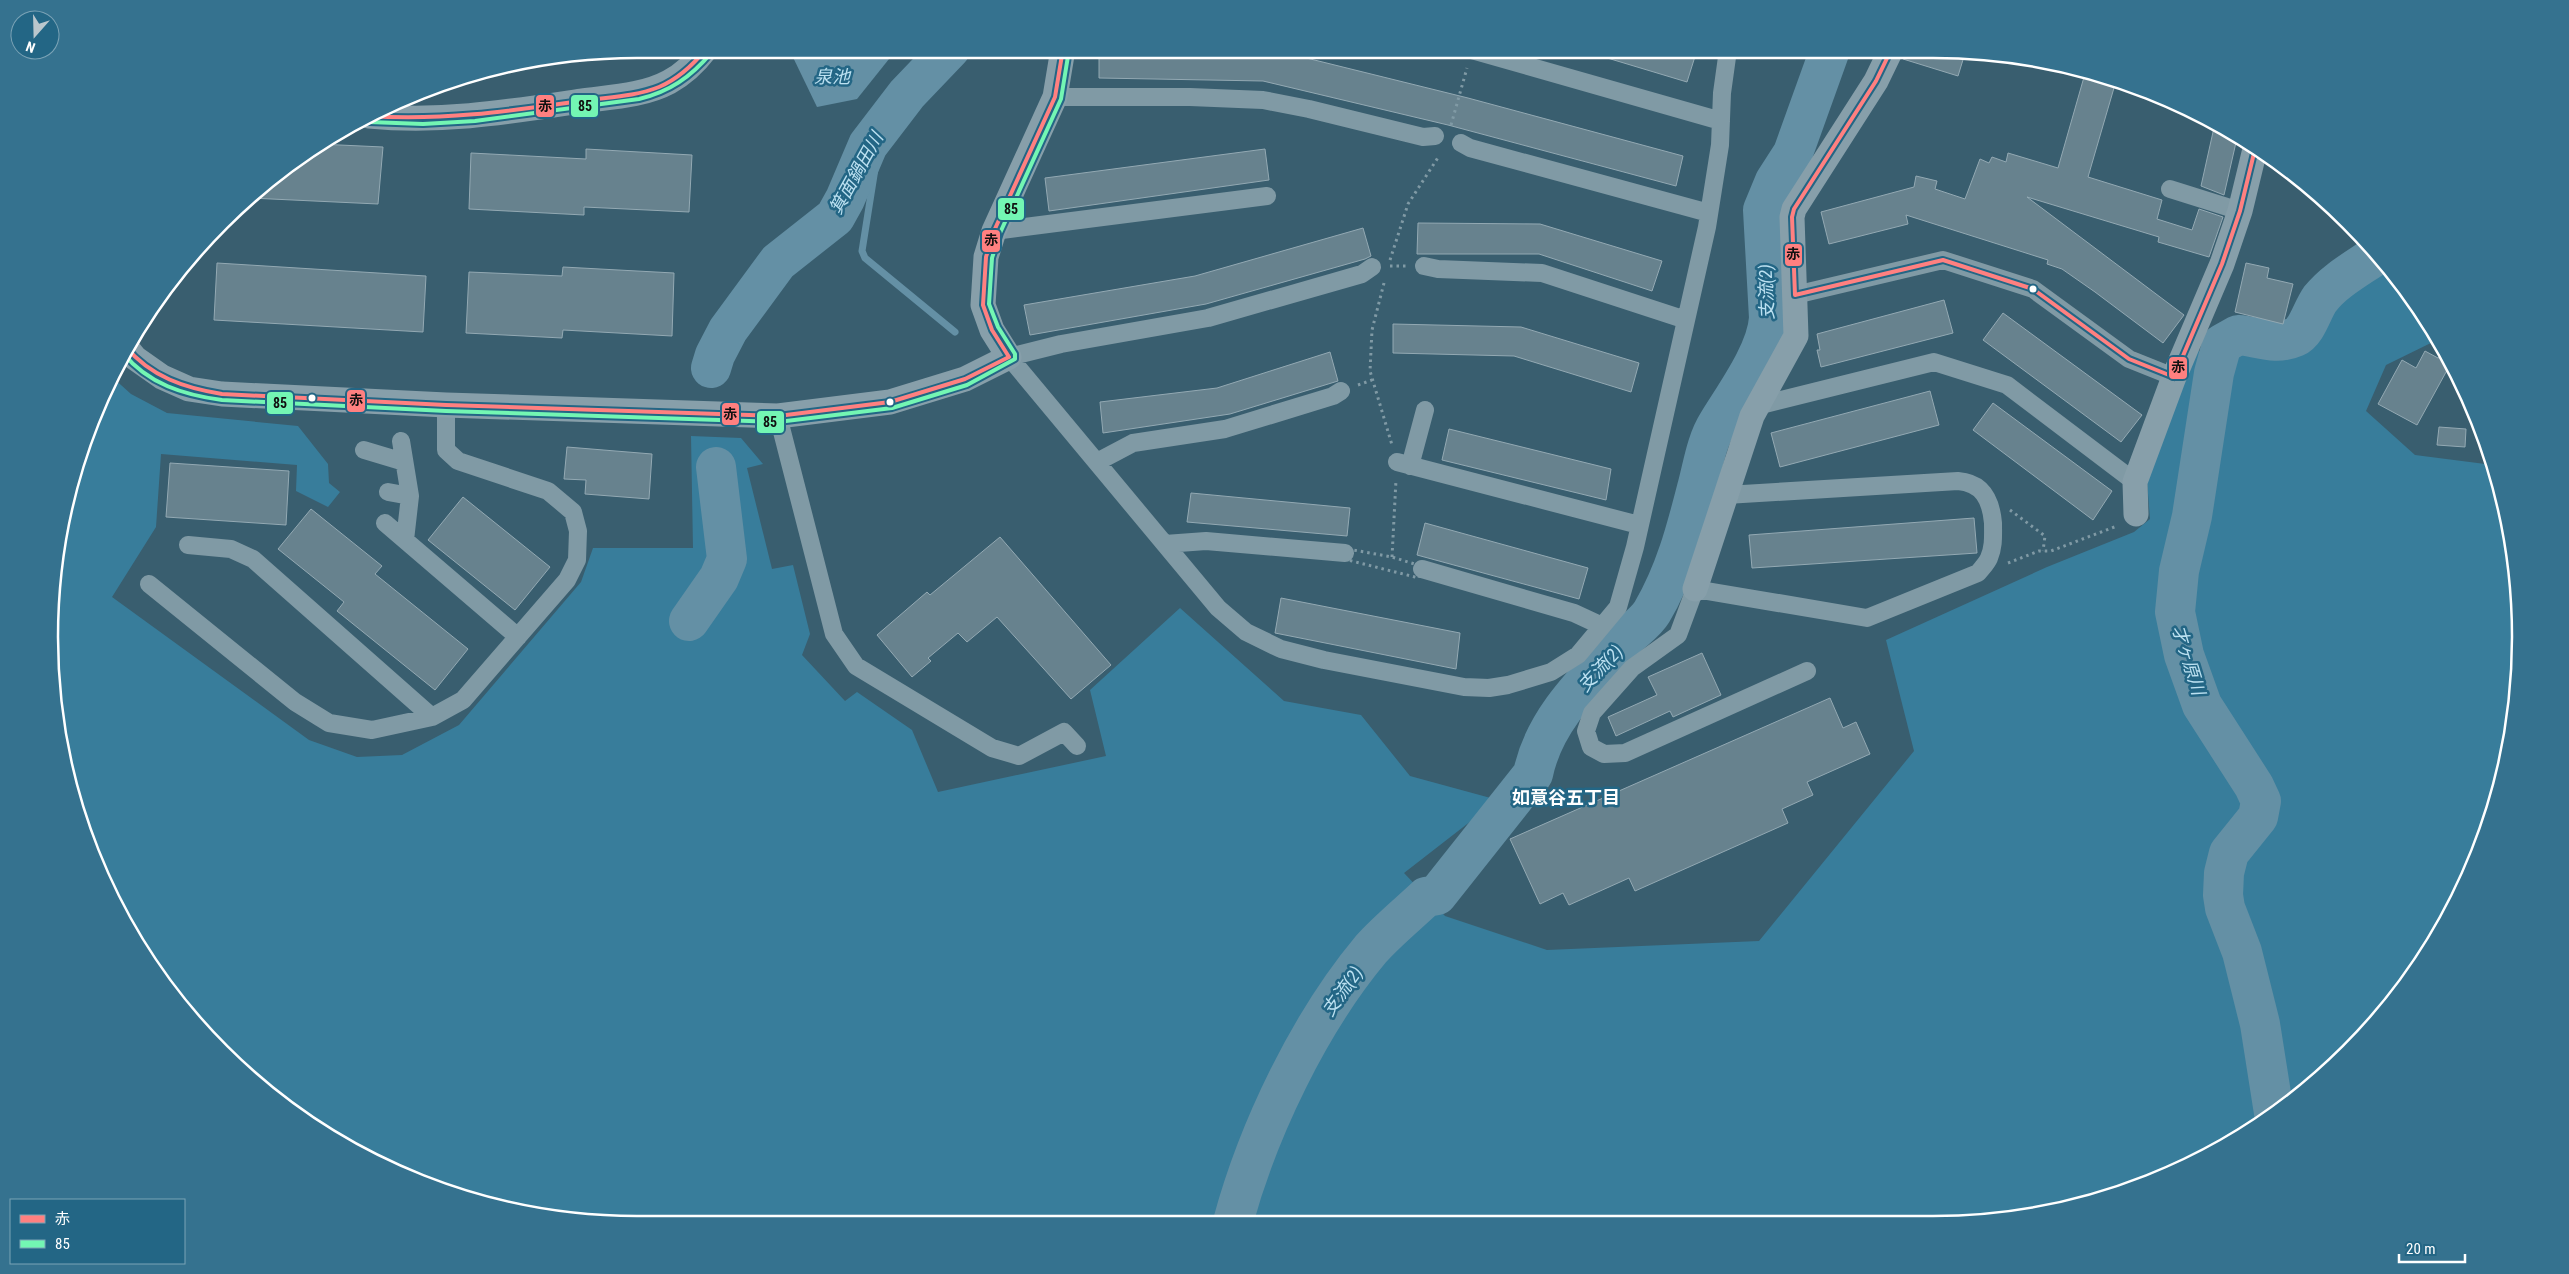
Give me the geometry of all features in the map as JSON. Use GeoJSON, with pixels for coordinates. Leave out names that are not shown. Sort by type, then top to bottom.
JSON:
{"type":"FeatureCollection","features":[{"type":"Feature","properties":{"kind":"street"},"geometry":{"type":"LineString","coordinates":[[382,117],[419,119],[473,117],[637,93],[668,82],[680,75],[697,58]]}},
{"type":"Feature","properties":{"kind":"street"},"geometry":{"type":"LineString","coordinates":[[1062,58],[1055,97],[994,231],[986,257],[984,305],[992,330],[1009,357],[1226,616],[1262,641],[1324,660],[1464,687],[1498,688],[1551,672],[1578,655],[1618,607],[1639,526],[1709,213],[1720,145],[1727,58]]}},
{"type":"Feature","properties":{"kind":"street"},"geometry":{"type":"LineString","coordinates":[[1500,58],[1721,121]]}},
{"type":"Feature","properties":{"kind":"street"},"geometry":{"type":"LineString","coordinates":[[1807,671],[1625,753],[1604,754],[1591,747],[1586,731],[1592,713],[1632,668],[1678,635],[1757,406],[1796,336],[1792,217],[1794,209],[1876,81],[1887,58]]}},
{"type":"Feature","properties":{"kind":"street"},"geometry":{"type":"LineString","coordinates":[[1055,97],[1190,97],[1263,100],[1423,137],[1439,143]]}},
{"type":"Feature","properties":{"kind":"street"},"geometry":{"type":"LineString","coordinates":[[1461,143],[1470,148],[1709,213]]}},
{"type":"Feature","properties":{"kind":"street"},"geometry":{"type":"LineString","coordinates":[[2136,514],[2135,482],[2174,377],[2222,264],[2240,210],[2254,155]]}},
{"type":"Feature","properties":{"kind":"street"},"geometry":{"type":"LineString","coordinates":[[2170,189],[2240,210]]}},
{"type":"Feature","properties":{"kind":"street"},"geometry":{"type":"LineString","coordinates":[[994,231],[1267,196]]}},
{"type":"Feature","properties":{"kind":"street"},"geometry":{"type":"LineString","coordinates":[[1795,295],[1943,260],[2033,289],[2129,359],[2174,377]]}},
{"type":"Feature","properties":{"kind":"street"},"geometry":{"type":"LineString","coordinates":[[1424,266],[1438,269],[1542,274],[1686,320]]}},
{"type":"Feature","properties":{"kind":"street"},"geometry":{"type":"LineString","coordinates":[[131,354],[162,377],[202,392],[446,405],[778,416],[890,402],[965,379],[1009,357],[1061,344],[1208,318],[1382,269]]}},
{"type":"Feature","properties":{"kind":"street"},"geometry":{"type":"LineString","coordinates":[[1757,406],[1934,362],[2007,385],[2135,482]]}},
{"type":"Feature","properties":{"kind":"street"},"geometry":{"type":"LineString","coordinates":[[1097,462],[1133,443],[1225,429],[1333,396],[1341,391]]}},
{"type":"Feature","properties":{"kind":"street"},"geometry":{"type":"LineString","coordinates":[[149,584],[295,702],[329,723],[372,730],[432,717],[463,700],[567,580],[577,560],[578,531],[573,512],[548,491],[458,462],[446,450],[446,405]]}},
{"type":"Feature","properties":{"kind":"street"},"geometry":{"type":"LineString","coordinates":[[1425,410],[1403,464],[1639,526]]}},
{"type":"Feature","properties":{"kind":"street"},"geometry":{"type":"LineString","coordinates":[[778,416],[834,634],[856,666],[992,748],[1018,756],[1064,732],[1077,746]]}},
{"type":"Feature","properties":{"kind":"street"},"geometry":{"type":"LineString","coordinates":[[401,441],[410,496],[405,540]]}},
{"type":"Feature","properties":{"kind":"street"},"geometry":{"type":"LineString","coordinates":[[364,450],[404,462]]}},
{"type":"Feature","properties":{"kind":"street"},"geometry":{"type":"LineString","coordinates":[[1695,590],[1867,618],[1963,581],[1978,573],[1986,562],[1994,543],[1991,506],[1979,486],[1969,482],[1958,481],[1726,495]]}},
{"type":"Feature","properties":{"kind":"street"},"geometry":{"type":"LineString","coordinates":[[388,492],[410,496]]}},
{"type":"Feature","properties":{"kind":"street"},"geometry":{"type":"LineString","coordinates":[[385,523],[518,637]]}},
{"type":"Feature","properties":{"kind":"street"},"geometry":{"type":"LineString","coordinates":[[1164,544],[1206,541],[1345,554]]}},
{"type":"Feature","properties":{"kind":"street"},"geometry":{"type":"LineString","coordinates":[[188,545],[231,549],[253,558],[432,717]]}},
{"type":"Feature","properties":{"kind":"street"},"geometry":{"type":"LineString","coordinates":[[1422,569],[1574,613],[1602,626]]}},
{"type":"Feature","properties":{"kind":"path"},"geometry":{"type":"LineString","coordinates":[[1451,127],[1470,58]]}},
{"type":"Feature","properties":{"kind":"path"},"geometry":{"type":"LineString","coordinates":[[1424,266],[1382,269],[1408,204],[1439,143]]}},
{"type":"Feature","properties":{"kind":"path"},"geometry":{"type":"LineString","coordinates":[[1384,281],[1372,330],[1370,371],[1403,464],[1392,557]]}},
{"type":"Feature","properties":{"kind":"path"},"geometry":{"type":"LineString","coordinates":[[1991,506],[2006,507],[2040,530],[2045,536],[2043,551]]}},
{"type":"Feature","properties":{"kind":"path"},"geometry":{"type":"LineString","coordinates":[[1986,562],[2001,565],[2043,551],[2051,551],[2128,523],[2136,514]]}},
{"type":"Feature","properties":{"kind":"path"},"geometry":{"type":"LineString","coordinates":[[1348,549],[1392,557],[1421,566],[1419,578],[1344,559],[1348,549]]}},
{"type":"Feature","properties":{"kind":"shaded area"},"geometry":{"type":"Polygon","coordinates":[[[2377,265],[2414,315],[2431,343],[2386,365],[2366,411],[2415,455],[2485,464],[2492,487],[2507,561],[2512,637],[2507,713],[2492,787],[2481,823],[2452,893],[2414,959],[2368,1019],[2314,1073],[2254,1119],[2188,1157],[2118,1186],[2082,1197],[2045,1205],[2008,1212],[1932,1216],[637,1216],[561,1212],[487,1197],[415,1172],[347,1139],[284,1097],[227,1047],[177,990],[135,927],[117,893],[88,823],[77,787],[69,750],[62,713],[59,675],[59,599],[62,561],[77,487],[88,451],[117,381],[131,394],[167,413],[298,426],[328,464],[329,483],[340,492],[328,507],[296,491],[297,465],[161,454],[156,527],[112,597],[309,740],[357,757],[402,755],[459,725],[581,582],[593,548],[693,548],[691,436],[741,438],[763,464],[747,468],[772,569],[793,565],[810,634],[802,655],[845,701],[857,692],[912,730],[938,792],[1106,756],[1090,690],[1180,608],[1284,701],[1361,715],[1410,776],[1498,800],[1404,873],[1445,916],[1547,950],[1759,941],[1914,751],[1886,640],[2047,567],[2134,532],[2150,519],[2147,481],[2196,350],[2218,355],[2239,347],[2259,352],[2303,348],[2327,300],[2377,265]]]}},
{"type":"Feature","properties":{"kind":"water","name":"泉池"},"geometry":{"type":"Polygon","coordinates":[[[793,58],[890,58],[857,99],[817,107],[793,58]]]}},
{"type":"Feature","properties":{"kind":"building"},"geometry":{"type":"Polygon","coordinates":[[[1099,58],[1306,58],[1468,98],[1683,156],[1676,186],[1448,125],[1263,81],[1099,78],[1099,58]]]}},
{"type":"Feature","properties":{"kind":"building"},"geometry":{"type":"Polygon","coordinates":[[[1607,58],[1694,58],[1687,82],[1607,58]]]}},
{"type":"Feature","properties":{"kind":"building"},"geometry":{"type":"Polygon","coordinates":[[[1903,58],[1963,59],[1958,76],[1903,58]]]}},
{"type":"Feature","properties":{"kind":"building"},"geometry":{"type":"Polygon","coordinates":[[[2084,78],[2114,87],[2088,177],[2162,200],[2157,219],[2192,230],[2199,209],[2223,217],[2209,257],[2158,242],[2159,237],[2027,197],[2184,315],[2163,343],[2062,269],[2047,264],[2048,260],[1906,215],[1908,224],[1829,244],[1821,212],[1914,187],[1916,176],[1937,181],[1935,189],[1965,199],[1980,159],[1989,163],[1992,157],[2006,162],[2008,153],[2058,168],[2084,78]]]}},
{"type":"Feature","properties":{"kind":"building"},"geometry":{"type":"Polygon","coordinates":[[[2213,130],[2236,144],[2224,195],[2201,186],[2213,130]]]}},
{"type":"Feature","properties":{"kind":"building"},"geometry":{"type":"Polygon","coordinates":[[[332,145],[383,147],[378,204],[258,198],[284,177],[332,145]]]}},
{"type":"Feature","properties":{"kind":"building"},"geometry":{"type":"Polygon","coordinates":[[[586,149],[692,155],[689,212],[584,207],[584,215],[469,209],[471,153],[586,159],[586,149]]]}},
{"type":"Feature","properties":{"kind":"building"},"geometry":{"type":"Polygon","coordinates":[[[1265,149],[1269,180],[1049,211],[1045,178],[1265,149]]]}},
{"type":"Feature","properties":{"kind":"building"},"geometry":{"type":"Polygon","coordinates":[[[1418,223],[1540,224],[1662,261],[1652,291],[1539,254],[1417,254],[1418,223]]]}},
{"type":"Feature","properties":{"kind":"building"},"geometry":{"type":"Polygon","coordinates":[[[1363,228],[1371,256],[1365,259],[1206,304],[1030,335],[1024,305],[1195,276],[1363,228]]]}},
{"type":"Feature","properties":{"kind":"building"},"geometry":{"type":"Polygon","coordinates":[[[217,263],[426,276],[423,332],[214,320],[217,263]]]}},
{"type":"Feature","properties":{"kind":"building"},"geometry":{"type":"Polygon","coordinates":[[[2246,263],[2269,268],[2267,278],[2293,284],[2283,324],[2235,312],[2246,263]]]}},
{"type":"Feature","properties":{"kind":"building"},"geometry":{"type":"Polygon","coordinates":[[[563,267],[674,273],[672,336],[563,330],[562,338],[466,333],[469,272],[562,276],[563,267]]]}},
{"type":"Feature","properties":{"kind":"building"},"geometry":{"type":"Polygon","coordinates":[[[1944,300],[1953,333],[1821,367],[1817,350],[1820,350],[1817,334],[1944,300]]]}},
{"type":"Feature","properties":{"kind":"building"},"geometry":{"type":"Polygon","coordinates":[[[2003,313],[2142,415],[2121,442],[1983,340],[2003,313]]]}},
{"type":"Feature","properties":{"kind":"building"},"geometry":{"type":"Polygon","coordinates":[[[1393,324],[1521,327],[1639,363],[1631,392],[1514,356],[1393,353],[1393,324]]]}},
{"type":"Feature","properties":{"kind":"building"},"geometry":{"type":"Polygon","coordinates":[[[2425,351],[2439,357],[2447,371],[2417,425],[2378,404],[2402,360],[2416,368],[2425,351]]]}},
{"type":"Feature","properties":{"kind":"building"},"geometry":{"type":"Polygon","coordinates":[[[1330,352],[1338,381],[1230,414],[1103,433],[1100,402],[1217,388],[1330,352]]]}},
{"type":"Feature","properties":{"kind":"building"},"geometry":{"type":"Polygon","coordinates":[[[1930,391],[1939,425],[1780,467],[1771,433],[1930,391]]]}},
{"type":"Feature","properties":{"kind":"building"},"geometry":{"type":"Polygon","coordinates":[[[1993,403],[2112,491],[2093,520],[1973,430],[1993,403]]]}},
{"type":"Feature","properties":{"kind":"building"},"geometry":{"type":"Polygon","coordinates":[[[2439,427],[2466,429],[2465,447],[2437,445],[2439,427]]]}},
{"type":"Feature","properties":{"kind":"building"},"geometry":{"type":"Polygon","coordinates":[[[1449,429],[1611,469],[1606,500],[1442,460],[1449,429]]]}},
{"type":"Feature","properties":{"kind":"building"},"geometry":{"type":"Polygon","coordinates":[[[567,447],[652,454],[649,499],[585,494],[586,480],[564,479],[567,447]]]}},
{"type":"Feature","properties":{"kind":"building"},"geometry":{"type":"Polygon","coordinates":[[[170,463],[289,471],[286,525],[166,517],[170,463]]]}},
{"type":"Feature","properties":{"kind":"building"},"geometry":{"type":"Polygon","coordinates":[[[1191,493],[1350,508],[1347,536],[1187,522],[1191,493]]]}},
{"type":"Feature","properties":{"kind":"building"},"geometry":{"type":"Polygon","coordinates":[[[463,497],[550,567],[515,610],[428,540],[463,497]]]}},
{"type":"Feature","properties":{"kind":"building"},"geometry":{"type":"Polygon","coordinates":[[[311,509],[382,566],[375,574],[468,649],[435,690],[337,611],[344,602],[278,549],[311,509]]]}},
{"type":"Feature","properties":{"kind":"building"},"geometry":{"type":"Polygon","coordinates":[[[1974,518],[1977,553],[1752,568],[1749,535],[1974,518]]]}},
{"type":"Feature","properties":{"kind":"building"},"geometry":{"type":"Polygon","coordinates":[[[1425,523],[1588,568],[1579,599],[1417,555],[1425,523]]]}},
{"type":"Feature","properties":{"kind":"building"},"geometry":{"type":"Polygon","coordinates":[[[1000,537],[1111,665],[1071,699],[997,617],[967,642],[958,633],[928,658],[931,661],[912,677],[877,635],[927,592],[930,595],[1000,537]]]}},
{"type":"Feature","properties":{"kind":"building"},"geometry":{"type":"Polygon","coordinates":[[[1281,598],[1460,633],[1456,669],[1275,633],[1281,598]]]}},
{"type":"Feature","properties":{"kind":"building"},"geometry":{"type":"Polygon","coordinates":[[[1702,653],[1721,695],[1673,717],[1670,711],[1616,736],[1608,717],[1657,695],[1648,677],[1702,653]]]}},
{"type":"Feature","properties":{"kind":"building"},"geometry":{"type":"Polygon","coordinates":[[[1830,698],[1843,728],[1856,722],[1870,754],[1807,782],[1813,795],[1782,809],[1788,823],[1635,891],[1629,878],[1569,905],[1563,893],[1540,904],[1510,839],[1830,698]]]}},
{"type":"Feature","properties":{"kind":"waterway","name":"箕面鍋田川"},"geometry":{"type":"LineString","coordinates":[[711,368],[715,355],[728,330],[778,262],[835,217],[845,199],[868,145],[907,94],[941,58]]}},
{"type":"Feature","properties":{"kind":"waterway","name":"支流(2)"},"geometry":{"type":"LineString","coordinates":[[1235,1216],[1256,1151],[1288,1079],[1327,1010],[1348,978],[1371,949],[1391,929],[1426,897],[1437,895],[1533,774],[1547,735],[1569,701],[1625,639],[1647,619],[1660,597],[1684,536],[1710,438],[1749,373],[1763,345],[1769,318],[1763,210],[1775,181],[1793,153],[1827,58]]}},
{"type":"Feature","properties":{"kind":"waterway"},"geometry":{"type":"LineString","coordinates":[[878,132],[878,150],[862,251],[865,258],[955,332]]}},
{"type":"Feature","properties":{"kind":"waterway","name":"才ヶ原川"},"geometry":{"type":"LineString","coordinates":[[2273,1106],[2260,1024],[2242,952],[2225,908],[2223,895],[2224,873],[2229,853],[2258,817],[2261,801],[2254,786],[2202,705],[2184,655],[2175,612],[2179,571],[2192,516],[2214,373],[2222,344],[2238,335],[2273,341],[2288,340],[2295,337],[2303,331],[2317,304],[2326,292],[2371,259]]}},
{"type":"Feature","properties":{"kind":"waterway","name":"箕面鍋田川"},"geometry":{"type":"LineString","coordinates":[[689,621],[719,578],[727,559],[716,467]]}},
{"type":"Feature","properties":{"kind":"transit line","name":"赤"},"geometry":{"type":"LineString","coordinates":[[382,116],[423,117],[475,114],[640,93],[673,80],[698,58]]}},
{"type":"Feature","properties":{"kind":"transit line","name":"85"},"geometry":{"type":"LineString","coordinates":[[371,122],[423,124],[475,121],[639,99],[670,88],[696,69],[707,58]]}},
{"type":"Feature","properties":{"kind":"transit line","name":"赤"},"geometry":{"type":"LineString","coordinates":[[132,353],[146,366],[170,379],[195,388],[222,394],[446,405],[778,416],[890,402],[965,379],[1009,357],[992,330],[983,305],[986,257],[994,231],[1055,97],[1062,58]]}},
{"type":"Feature","properties":{"kind":"transit line","name":"85"},"geometry":{"type":"LineString","coordinates":[[129,359],[144,373],[168,386],[194,395],[222,400],[446,411],[778,422],[892,408],[967,385],[1015,359],[1015,354],[998,327],[989,304],[992,258],[1000,233],[1061,99],[1068,58]]}},
{"type":"Feature","properties":{"kind":"transit line","name":"赤"},"geometry":{"type":"LineString","coordinates":[[1887,58],[1876,81],[1794,209],[1792,217],[1795,295],[1943,260],[2033,289],[2129,359],[2174,377],[2222,264],[2240,211],[2254,155]]}},
{"type":"Feature","properties":{"kind":"district","name":"如意谷五丁目"},"geometry":{"type":"Point","coordinates":[1566,797]}}]}
